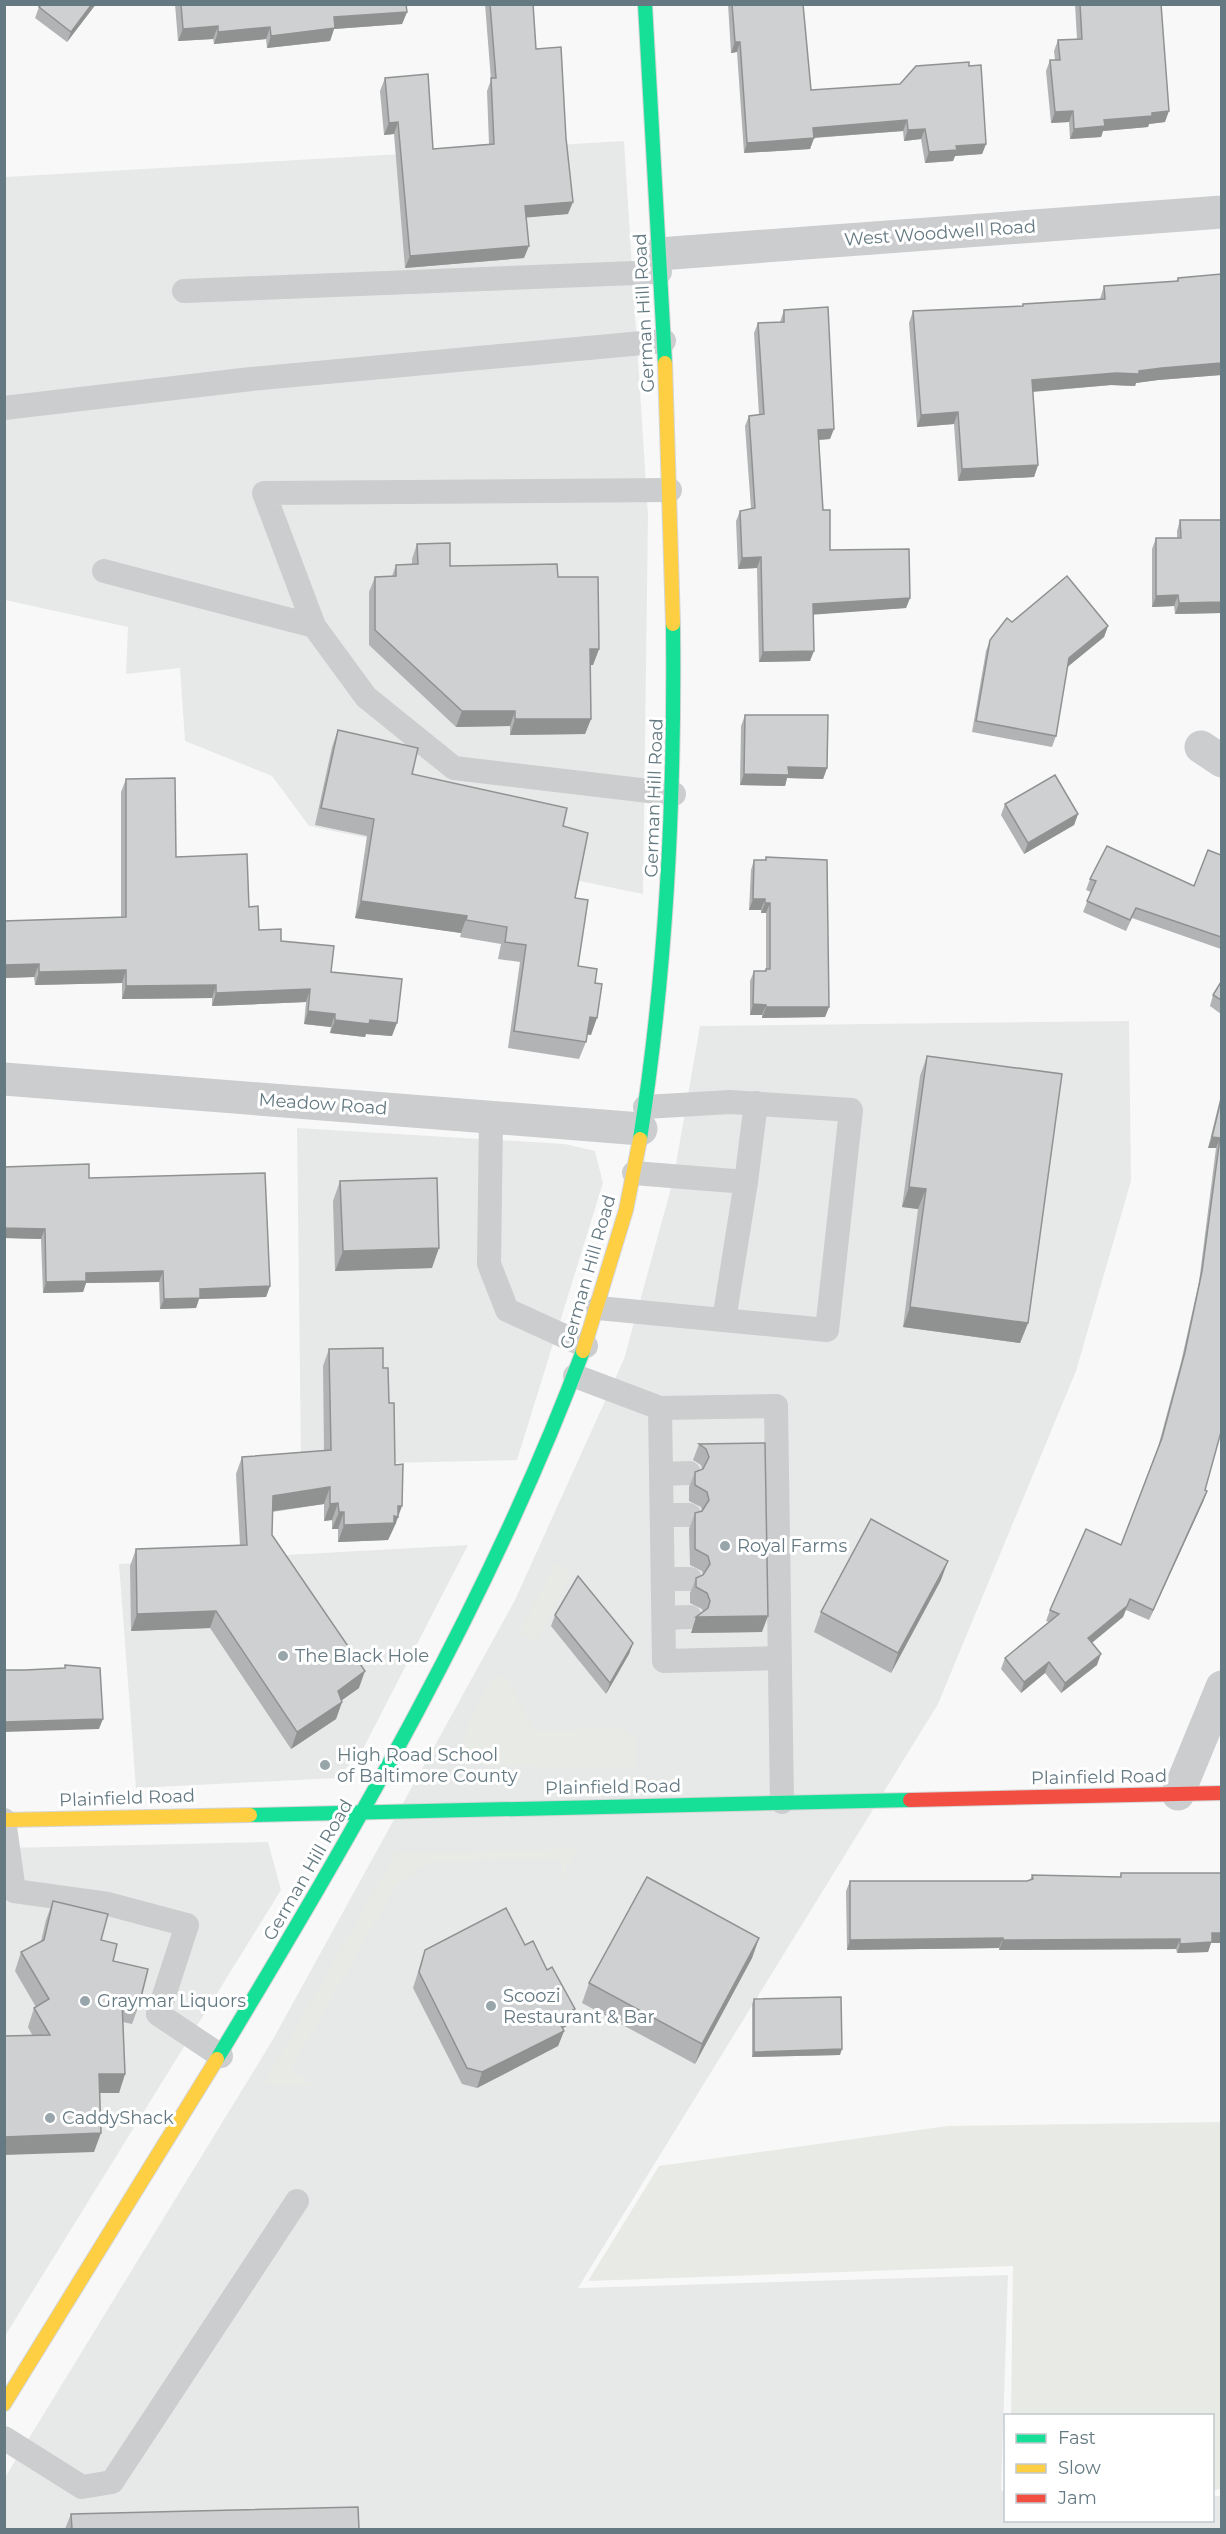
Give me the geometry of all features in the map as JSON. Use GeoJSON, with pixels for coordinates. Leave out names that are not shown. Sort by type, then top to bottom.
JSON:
{"type":"FeatureCollection","features":[{"type":"Feature","properties":{"kind":"street","name":"German Hill Road"},"geometry":{"type":"LineString","coordinates":[[4,2404],[221,2056],[364,1810],[504,1542],[556,1427],[586,1346],[622,1224],[634,1173],[643,1118],[663,969],[674,794],[670,490],[645,4]]}},
{"type":"Feature","properties":{"kind":"street","name":"West Woodwell Road"},"geometry":{"type":"LineString","coordinates":[[659,263],[1221,212]]}},
{"type":"Feature","properties":{"kind":"street","name":"Meadow Road"},"geometry":{"type":"LineString","coordinates":[[4,1079],[491,1117],[643,1118]]}},
{"type":"Feature","properties":{"kind":"street"},"geometry":{"type":"LineString","coordinates":[[1178,1794],[1221,1687]]}},
{"type":"Feature","properties":{"kind":"street","name":"Plainfield Road"},"geometry":{"type":"LineString","coordinates":[[4,1820],[364,1810],[1221,1793]]}},
{"type":"Feature","properties":{"kind":"lane"},"geometry":{"type":"LineString","coordinates":[[184,291],[659,263]]}},
{"type":"Feature","properties":{"kind":"lane"},"geometry":{"type":"LineString","coordinates":[[4,408],[251,379],[664,341]]}},
{"type":"Feature","properties":{"kind":"lane"},"geometry":{"type":"LineString","coordinates":[[670,490],[264,493],[314,626],[366,697],[454,768],[674,794]]}},
{"type":"Feature","properties":{"kind":"lane"},"geometry":{"type":"LineString","coordinates":[[104,571],[314,626]]}},
{"type":"Feature","properties":{"kind":"lane"},"geometry":{"type":"LineString","coordinates":[[598,1308],[827,1330],[851,1110],[730,1102],[643,1118]]}},
{"type":"Feature","properties":{"kind":"lane"},"geometry":{"type":"LineString","coordinates":[[724,1320],[756,1104]]}},
{"type":"Feature","properties":{"kind":"lane"},"geometry":{"type":"LineString","coordinates":[[491,1117],[489,1264],[507,1310],[586,1346]]}},
{"type":"Feature","properties":{"kind":"lane"},"geometry":{"type":"LineString","coordinates":[[634,1173],[746,1182]]}},
{"type":"Feature","properties":{"kind":"lane"},"geometry":{"type":"LineString","coordinates":[[575,1376],[660,1408],[776,1406],[768,1472],[771,1617],[779,1658],[782,1802]]}},
{"type":"Feature","properties":{"kind":"lane"},"geometry":{"type":"LineString","coordinates":[[660,1408],[664,1660],[779,1658]]}},
{"type":"Feature","properties":{"kind":"lane"},"geometry":{"type":"LineString","coordinates":[[662,1474],[689,1473]]}},
{"type":"Feature","properties":{"kind":"lane"},"geometry":{"type":"LineString","coordinates":[[662,1515],[689,1515]]}},
{"type":"Feature","properties":{"kind":"lane"},"geometry":{"type":"LineString","coordinates":[[663,1579],[690,1579]]}},
{"type":"Feature","properties":{"kind":"lane"},"geometry":{"type":"LineString","coordinates":[[664,1618],[690,1617]]}},
{"type":"Feature","properties":{"kind":"lane"},"geometry":{"type":"LineString","coordinates":[[4,1820],[14,1891],[108,1904],[187,1925],[158,2014],[221,2056]]}},
{"type":"Feature","properties":{"kind":"lane"},"geometry":{"type":"LineString","coordinates":[[4,2438],[82,2487],[112,2482],[297,2201]]}},
{"type":"Feature","properties":{"kind":"shaded area"},"geometry":{"type":"Polygon","coordinates":[[[624,141],[648,516],[643,894],[309,826],[272,776],[185,741],[180,668],[126,674],[128,627],[5,600],[5,177],[624,141]]]}},
{"type":"Feature","properties":{"kind":"shaded area"},"geometry":{"type":"Polygon","coordinates":[[[1129,1021],[1131,1181],[1076,1371],[938,1704],[578,2288],[1008,2275],[1001,2490],[1004,2492],[1004,2522],[1214,2522],[1214,2496],[1221,2496],[1221,2529],[5,2530],[4,2479],[272,2041],[515,1600],[624,1359],[673,1181],[700,1026],[1129,1021]]]}},
{"type":"Feature","properties":{"kind":"shaded area"},"geometry":{"type":"Polygon","coordinates":[[[297,1128],[565,1144],[595,1151],[603,1183],[517,1460],[301,1465],[297,1128]]]}},
{"type":"Feature","properties":{"kind":"shaded area"},"geometry":{"type":"Polygon","coordinates":[[[468,1545],[364,1747],[338,1778],[136,1788],[119,1564],[468,1545]]]}},
{"type":"Feature","properties":{"kind":"shaded area"},"geometry":{"type":"Polygon","coordinates":[[[556,1562],[571,1577],[535,1641],[520,1632],[556,1562]]]}},
{"type":"Feature","properties":{"kind":"shaded area"},"geometry":{"type":"Polygon","coordinates":[[[495,1675],[508,1680],[533,1731],[623,1728],[636,1740],[635,1767],[488,1766],[477,1762],[466,1750],[465,1740],[472,1716],[495,1675]]]}},
{"type":"Feature","properties":{"kind":"shaded area"},"geometry":{"type":"Polygon","coordinates":[[[268,1842],[281,1890],[5,2336],[5,1848],[268,1842]]]}},
{"type":"Feature","properties":{"kind":"shaded area"},"geometry":{"type":"Polygon","coordinates":[[[576,1849],[561,1883],[563,1859],[429,1862],[396,1885],[291,2069],[316,2086],[264,2085],[396,1853],[576,1849]]]}},
{"type":"Feature","properties":{"kind":"shaded area"},"geometry":{"type":"Polygon","coordinates":[[[1221,2122],[1221,2489],[1214,2490],[1214,2414],[1011,2414],[1013,2266],[588,2281],[659,2166],[948,2126],[1221,2122]]]}},
{"type":"Feature","properties":{"kind":"building"},"geometry":{"type":"Polygon","coordinates":[[[42,4],[92,4],[71,32],[39,7],[42,4]]]}},
{"type":"Feature","properties":{"kind":"building"},"geometry":{"type":"Polygon","coordinates":[[[181,4],[406,4],[407,12],[334,17],[335,28],[271,36],[270,27],[218,32],[218,26],[183,29],[181,4]]]}},
{"type":"Feature","properties":{"kind":"building"},"geometry":{"type":"Polygon","coordinates":[[[490,4],[533,4],[536,49],[561,47],[566,138],[573,202],[525,206],[529,246],[410,256],[398,122],[389,123],[385,78],[428,74],[433,149],[494,144],[491,78],[496,78],[490,4]]]}},
{"type":"Feature","properties":{"kind":"building"},"geometry":{"type":"Polygon","coordinates":[[[732,4],[803,4],[811,90],[900,84],[916,66],[969,62],[969,66],[981,65],[986,144],[956,146],[957,150],[929,152],[925,129],[908,130],[907,120],[813,128],[814,138],[747,143],[740,42],[735,42],[732,4]]]}},
{"type":"Feature","properties":{"kind":"building"},"geometry":{"type":"Polygon","coordinates":[[[1080,4],[1161,4],[1169,111],[1152,113],[1152,116],[1104,120],[1105,126],[1074,129],[1073,111],[1055,112],[1050,60],[1060,60],[1058,40],[1082,39],[1080,4]]]}},
{"type":"Feature","properties":{"kind":"building"},"geometry":{"type":"Polygon","coordinates":[[[1221,274],[1221,363],[1139,371],[1139,374],[1116,373],[1032,380],[1038,465],[962,469],[958,412],[921,415],[913,311],[1023,306],[1023,304],[1105,299],[1104,286],[1178,281],[1178,278],[1221,274]]]}},
{"type":"Feature","properties":{"kind":"building"},"geometry":{"type":"Polygon","coordinates":[[[828,307],[834,429],[818,430],[823,510],[830,510],[830,550],[909,549],[910,598],[813,604],[814,651],[763,652],[761,557],[742,558],[740,511],[755,508],[749,416],[764,414],[758,323],[784,322],[784,310],[828,307]]]}},
{"type":"Feature","properties":{"kind":"building"},"geometry":{"type":"Polygon","coordinates":[[[1180,520],[1221,520],[1221,602],[1179,603],[1178,595],[1156,596],[1156,538],[1181,538],[1180,520]]]}},
{"type":"Feature","properties":{"kind":"building"},"geometry":{"type":"Polygon","coordinates":[[[450,543],[450,566],[557,564],[558,577],[598,577],[599,649],[590,649],[591,719],[515,719],[515,711],[462,711],[375,630],[375,577],[396,576],[396,565],[418,564],[417,544],[450,543]]]}},
{"type":"Feature","properties":{"kind":"building"},"geometry":{"type":"Polygon","coordinates":[[[1067,576],[1108,626],[1069,658],[1056,736],[976,721],[990,640],[1007,618],[1012,622],[1067,576]]]}},
{"type":"Feature","properties":{"kind":"building"},"geometry":{"type":"Polygon","coordinates":[[[745,715],[828,715],[827,768],[788,767],[789,775],[744,774],[745,715]]]}},
{"type":"Feature","properties":{"kind":"building"},"geometry":{"type":"Polygon","coordinates":[[[338,730],[418,748],[412,774],[567,808],[563,826],[588,833],[575,898],[588,900],[578,966],[597,969],[595,983],[602,984],[597,1018],[590,1017],[586,1042],[514,1031],[526,945],[505,942],[507,927],[466,920],[467,916],[361,901],[374,819],[321,808],[338,730]]]}},
{"type":"Feature","properties":{"kind":"building"},"geometry":{"type":"Polygon","coordinates":[[[1055,775],[1078,814],[1028,843],[1005,804],[1055,775]]]}},
{"type":"Feature","properties":{"kind":"building"},"geometry":{"type":"Polygon","coordinates":[[[175,778],[176,857],[247,854],[249,907],[258,906],[259,930],[281,929],[281,941],[334,946],[331,972],[402,979],[397,1023],[370,1020],[369,1024],[335,1020],[335,1014],[308,1011],[310,989],[216,993],[216,985],[126,986],[126,970],[39,972],[39,964],[4,965],[4,921],[126,917],[126,779],[175,778]]]}},
{"type":"Feature","properties":{"kind":"building"},"geometry":{"type":"Polygon","coordinates":[[[1107,846],[1194,886],[1208,850],[1221,855],[1221,937],[1136,908],[1130,920],[1087,901],[1096,881],[1090,879],[1107,846]]]}},
{"type":"Feature","properties":{"kind":"building"},"geometry":{"type":"Polygon","coordinates":[[[766,857],[827,860],[829,1007],[766,1007],[766,1005],[753,1004],[754,971],[770,969],[770,903],[765,903],[765,899],[753,899],[754,860],[766,860],[766,857]]]}},
{"type":"Feature","properties":{"kind":"building"},"geometry":{"type":"Polygon","coordinates":[[[1221,982],[1221,1000],[1213,995],[1221,982]]]}},
{"type":"Feature","properties":{"kind":"building"},"geometry":{"type":"Polygon","coordinates":[[[927,1056],[1062,1074],[1028,1323],[910,1307],[926,1189],[909,1187],[927,1056]]]}},
{"type":"Feature","properties":{"kind":"building"},"geometry":{"type":"Polygon","coordinates":[[[1221,1100],[1221,1432],[1205,1490],[1207,1491],[1153,1610],[1130,1599],[1127,1606],[1088,1638],[1101,1654],[1065,1683],[1049,1662],[1024,1682],[1005,1658],[1059,1614],[1050,1610],[1086,1529],[1121,1545],[1162,1438],[1185,1352],[1202,1271],[1220,1138],[1212,1137],[1221,1100]]]}},
{"type":"Feature","properties":{"kind":"building"},"geometry":{"type":"Polygon","coordinates":[[[89,1164],[89,1178],[265,1173],[270,1286],[200,1289],[200,1298],[164,1299],[163,1271],[86,1273],[86,1281],[46,1282],[45,1229],[4,1228],[4,1167],[89,1164]]]}},
{"type":"Feature","properties":{"kind":"building"},"geometry":{"type":"Polygon","coordinates":[[[437,1178],[439,1248],[343,1251],[340,1181],[437,1178]]]}},
{"type":"Feature","properties":{"kind":"building"},"geometry":{"type":"Polygon","coordinates":[[[383,1348],[383,1368],[388,1368],[389,1403],[394,1403],[395,1465],[403,1464],[402,1506],[398,1506],[398,1517],[394,1516],[394,1523],[344,1525],[344,1512],[339,1512],[338,1503],[330,1504],[330,1487],[273,1496],[272,1535],[365,1671],[338,1691],[342,1702],[297,1732],[216,1611],[137,1614],[136,1549],[247,1545],[242,1457],[331,1450],[329,1349],[383,1348]]]}},
{"type":"Feature","properties":{"kind":"building","name":"Royal Farms"},"geometry":{"type":"Polygon","coordinates":[[[765,1443],[768,1616],[696,1617],[708,1608],[710,1601],[707,1593],[696,1587],[696,1578],[703,1575],[710,1564],[708,1556],[695,1549],[695,1513],[702,1511],[709,1500],[707,1492],[695,1485],[695,1472],[703,1469],[709,1457],[706,1449],[699,1444],[765,1443]]]}},
{"type":"Feature","properties":{"kind":"building"},"geometry":{"type":"Polygon","coordinates":[[[871,1519],[948,1561],[898,1653],[821,1612],[871,1519]]]}},
{"type":"Feature","properties":{"kind":"building"},"geometry":{"type":"Polygon","coordinates":[[[578,1576],[633,1643],[610,1683],[555,1615],[578,1576]]]}},
{"type":"Feature","properties":{"kind":"building"},"geometry":{"type":"Polygon","coordinates":[[[65,1665],[100,1668],[103,1719],[4,1722],[4,1670],[65,1668],[65,1665]]]}},
{"type":"Feature","properties":{"kind":"building"},"geometry":{"type":"Polygon","coordinates":[[[1121,1873],[1221,1873],[1221,1933],[1212,1933],[1212,1942],[1180,1944],[1180,1939],[850,1940],[850,1881],[1027,1881],[1033,1879],[1032,1875],[1121,1877],[1121,1873]]]}},
{"type":"Feature","properties":{"kind":"building"},"geometry":{"type":"Polygon","coordinates":[[[647,1877],[759,1938],[702,2044],[589,1983],[647,1877]]]}},
{"type":"Feature","properties":{"kind":"building"},"geometry":{"type":"Polygon","coordinates":[[[53,1901],[108,1914],[101,1940],[117,1944],[113,1961],[148,1969],[139,2005],[122,2001],[125,2074],[99,2074],[101,2133],[4,2137],[4,2036],[50,2035],[34,2008],[49,1999],[21,1952],[44,1940],[53,1901]]]}},
{"type":"Feature","properties":{"kind":"building","name":"Scoozi Restaurant & Bar"},"geometry":{"type":"Polygon","coordinates":[[[506,1908],[525,1945],[533,1941],[547,1970],[552,1967],[575,2009],[557,2018],[564,2031],[482,2072],[467,2068],[419,1972],[425,1950],[506,1908]]]}},
{"type":"Feature","properties":{"kind":"building"},"geometry":{"type":"Polygon","coordinates":[[[841,1997],[842,2049],[754,2052],[754,1999],[841,1997]]]}},
{"type":"Feature","properties":{"kind":"building"},"geometry":{"type":"Polygon","coordinates":[[[358,2507],[359,2529],[72,2529],[71,2514],[358,2507]]]}},
{"type":"Feature","properties":{"kind":"traffic: fast"},"geometry":{"type":"LineString","coordinates":[[645,4],[665,363]]}},
{"type":"Feature","properties":{"kind":"traffic: fast"},"geometry":{"type":"LineString","coordinates":[[640,1139],[663,947],[671,818],[673,624]]}},
{"type":"Feature","properties":{"kind":"traffic: fast"},"geometry":{"type":"LineString","coordinates":[[217,2059],[319,1887],[416,1713],[506,1535],[583,1351]]}},
{"type":"Feature","properties":{"kind":"traffic: fast"},"geometry":{"type":"LineString","coordinates":[[250,1815],[910,1800]]}},
{"type":"Feature","properties":{"kind":"traffic: slow"},"geometry":{"type":"LineString","coordinates":[[665,363],[673,624]]}},
{"type":"Feature","properties":{"kind":"traffic: slow"},"geometry":{"type":"LineString","coordinates":[[583,1351],[626,1210],[640,1139]]}},
{"type":"Feature","properties":{"kind":"traffic: slow"},"geometry":{"type":"LineString","coordinates":[[4,1820],[250,1815]]}},
{"type":"Feature","properties":{"kind":"traffic: slow"},"geometry":{"type":"LineString","coordinates":[[4,2404],[217,2059]]}},
{"type":"Feature","properties":{"kind":"traffic: jam"},"geometry":{"type":"LineString","coordinates":[[910,1800],[1222,1793]]}},
{"type":"Feature","properties":{"kind":"place","name":"Royal Farms"},"geometry":{"type":"Point","coordinates":[725,1546]}},
{"type":"Feature","properties":{"kind":"place","name":"The Black Hole"},"geometry":{"type":"Point","coordinates":[283,1656]}},
{"type":"Feature","properties":{"kind":"place","name":"High Road School of Baltimore County"},"geometry":{"type":"Point","coordinates":[325,1765]}},
{"type":"Feature","properties":{"kind":"place","name":"Graymar Liquors"},"geometry":{"type":"Point","coordinates":[85,2001]}},
{"type":"Feature","properties":{"kind":"place","name":"Scoozi Restaurant & Bar"},"geometry":{"type":"Point","coordinates":[491,2006]}},
{"type":"Feature","properties":{"kind":"place","name":"CaddyShack"},"geometry":{"type":"Point","coordinates":[50,2118]}}]}
